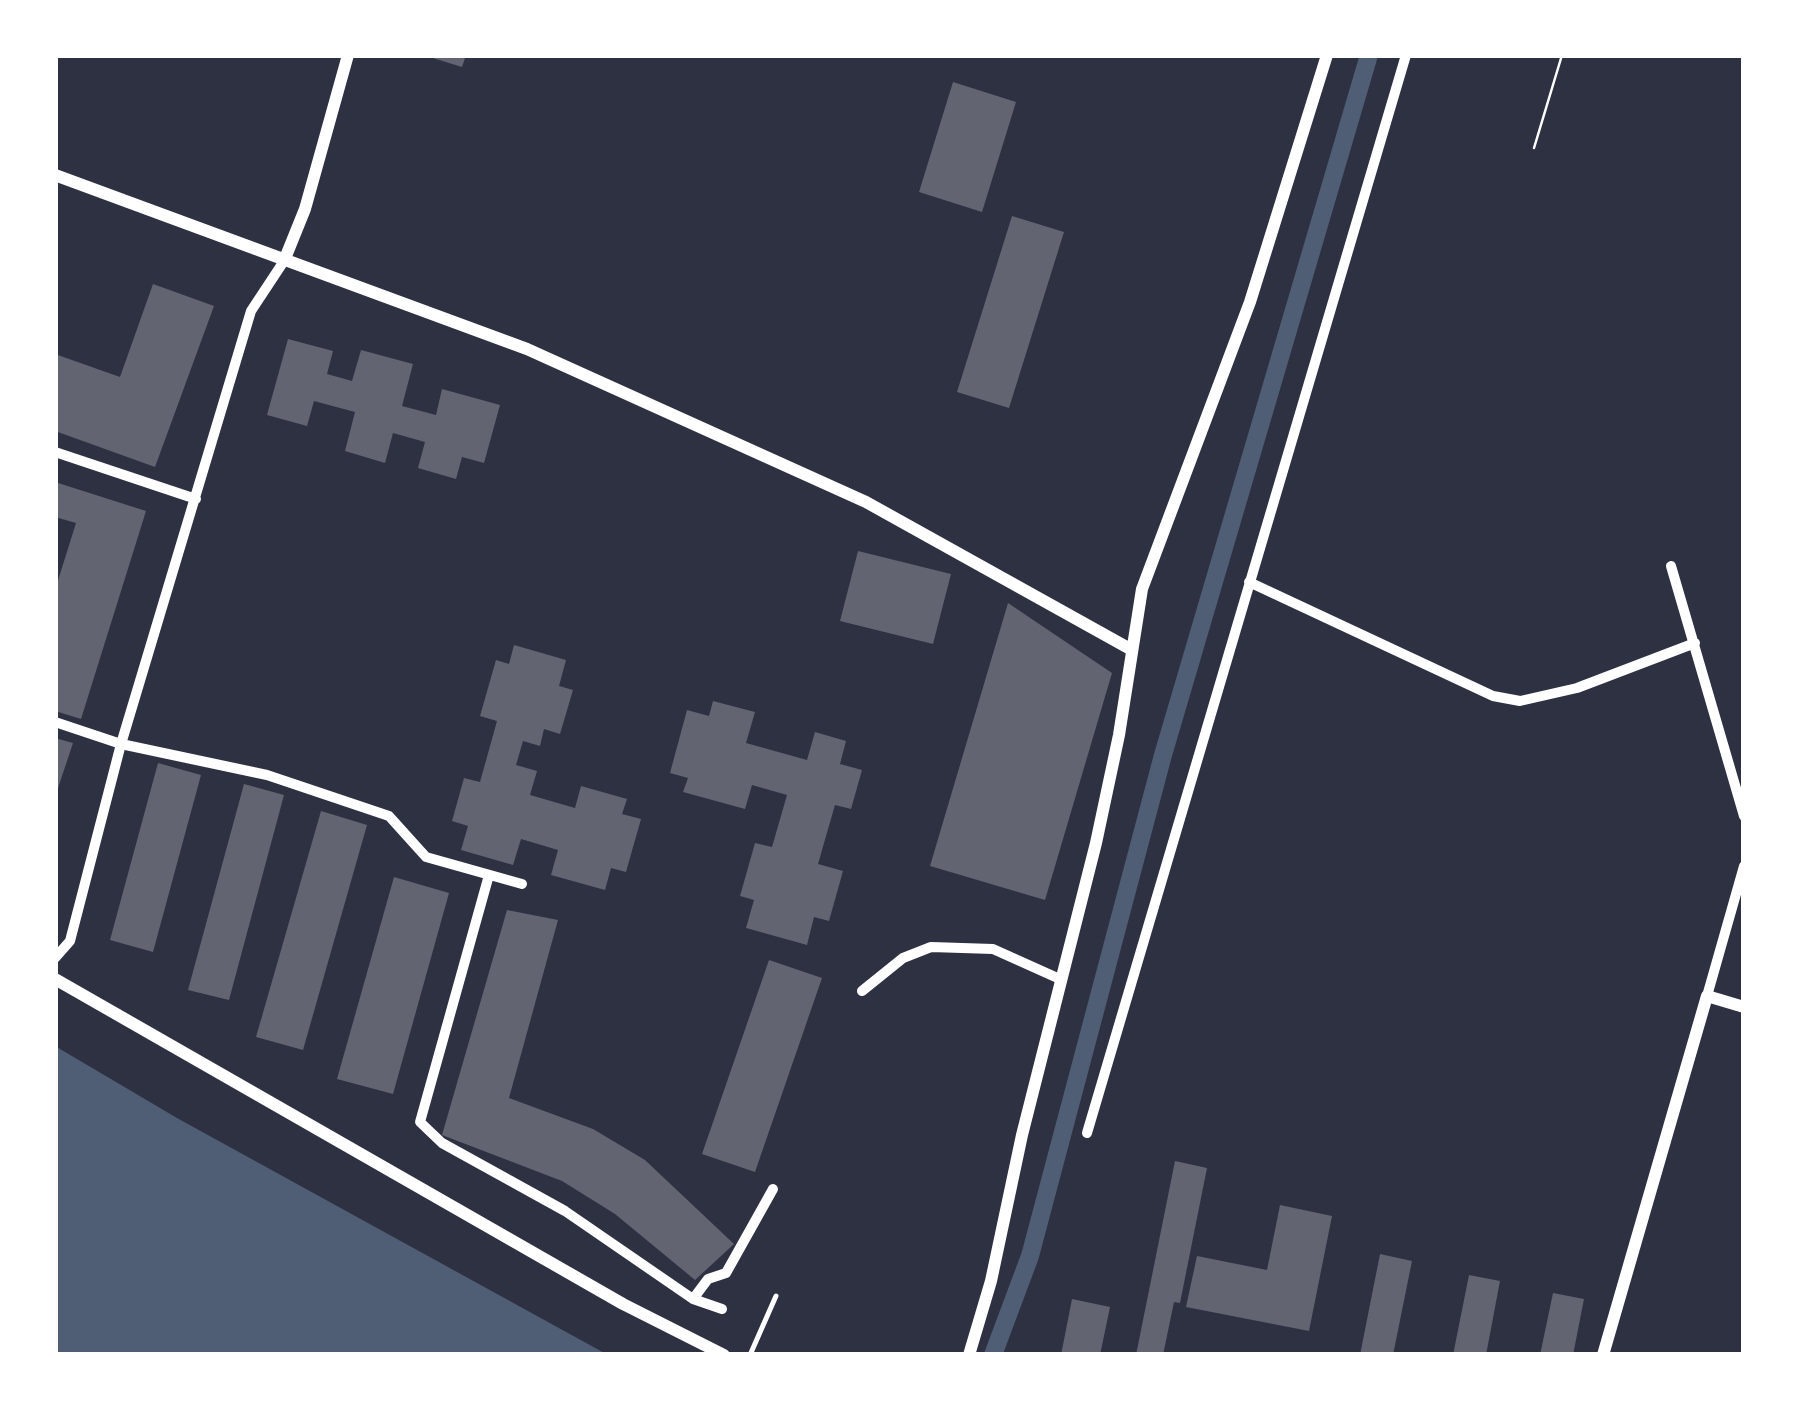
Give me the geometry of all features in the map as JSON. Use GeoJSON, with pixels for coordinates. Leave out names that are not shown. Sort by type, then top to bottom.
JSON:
{"type":"FeatureCollection","features":[{"type":"Feature","properties":{"kind":"street"},"geometry":{"type":"LineString","coordinates":[[55,958],[70,941],[121,744],[251,311],[284,261],[305,209],[348,55]]}},
{"type":"Feature","properties":{"kind":"street"},"geometry":{"type":"LineString","coordinates":[[969,1355],[991,1281],[1011,1179],[1108,793],[1142,589],[1250,302],[1327,55]]}},
{"type":"Feature","properties":{"kind":"street"},"geometry":{"type":"LineString","coordinates":[[1087,1133],[1406,55]]}},
{"type":"Feature","properties":{"kind":"street"},"geometry":{"type":"LineString","coordinates":[[55,175],[527,348],[866,502],[1132,650]]}},
{"type":"Feature","properties":{"kind":"street"},"geometry":{"type":"LineString","coordinates":[[55,452],[196,500]]}},
{"type":"Feature","properties":{"kind":"street"},"geometry":{"type":"LineString","coordinates":[[1671,566],[1744,816]]}},
{"type":"Feature","properties":{"kind":"street"},"geometry":{"type":"LineString","coordinates":[[1249,582],[1493,696],[1520,701],[1577,688],[1695,643]]}},
{"type":"Feature","properties":{"kind":"street"},"geometry":{"type":"LineString","coordinates":[[55,722],[121,744],[267,775],[389,816],[426,857],[522,884]]}},
{"type":"Feature","properties":{"kind":"street"},"geometry":{"type":"LineString","coordinates":[[1603,1355],[1744,866]]}},
{"type":"Feature","properties":{"kind":"street"},"geometry":{"type":"LineString","coordinates":[[489,875],[420,1122],[442,1143],[565,1211],[693,1299],[722,1309]]}},
{"type":"Feature","properties":{"kind":"street"},"geometry":{"type":"LineString","coordinates":[[862,991],[902,958],[931,947],[992,949],[1062,980]]}},
{"type":"Feature","properties":{"kind":"street"},"geometry":{"type":"LineString","coordinates":[[55,978],[589,1285],[724,1355]]}},
{"type":"Feature","properties":{"kind":"street"},"geometry":{"type":"LineString","coordinates":[[1707,996],[1744,1007]]}},
{"type":"Feature","properties":{"kind":"street"},"geometry":{"type":"LineString","coordinates":[[693,1299],[708,1280],[726,1274],[773,1189]]}},
{"type":"Feature","properties":{"kind":"lane"},"geometry":{"type":"LineString","coordinates":[[750,1355],[776,1296]]}},
{"type":"Feature","properties":{"kind":"path"},"geometry":{"type":"LineString","coordinates":[[1534,148],[1562,55]]}},
{"type":"Feature","properties":{"kind":"water"},"geometry":{"type":"Polygon","coordinates":[[[55,1046],[177,1118],[608,1355],[55,1355],[55,1046]]]}},
{"type":"Feature","properties":{"kind":"building"},"geometry":{"type":"Polygon","coordinates":[[[423,55],[466,55],[462,67],[423,55]]]}},
{"type":"Feature","properties":{"kind":"building"},"geometry":{"type":"Polygon","coordinates":[[[953,82],[1016,102],[982,212],[919,192],[953,82]]]}},
{"type":"Feature","properties":{"kind":"building"},"geometry":{"type":"Polygon","coordinates":[[[1012,216],[1064,232],[1009,408],[957,392],[1012,216]]]}},
{"type":"Feature","properties":{"kind":"building"},"geometry":{"type":"Polygon","coordinates":[[[153,284],[214,306],[155,467],[55,431],[55,354],[120,377],[153,284]]]}},
{"type":"Feature","properties":{"kind":"building"},"geometry":{"type":"Polygon","coordinates":[[[288,339],[333,351],[327,374],[352,381],[361,350],[413,364],[402,406],[436,415],[442,389],[500,405],[484,463],[462,457],[456,479],[418,468],[425,442],[393,433],[385,463],[345,451],[355,412],[314,401],[307,426],[267,415],[288,339]]]}},
{"type":"Feature","properties":{"kind":"building"},"geometry":{"type":"Polygon","coordinates":[[[55,482],[146,511],[81,719],[55,711],[55,590],[76,523],[55,517],[55,482]]]}},
{"type":"Feature","properties":{"kind":"building"},"geometry":{"type":"Polygon","coordinates":[[[858,551],[951,574],[933,644],[840,621],[858,551]]]}},
{"type":"Feature","properties":{"kind":"building"},"geometry":{"type":"Polygon","coordinates":[[[1008,603],[1112,673],[1045,900],[930,866],[1008,603]]]}},
{"type":"Feature","properties":{"kind":"building"},"geometry":{"type":"Polygon","coordinates":[[[514,645],[566,660],[559,686],[573,690],[560,734],[544,729],[540,746],[523,741],[516,765],[537,771],[530,795],[575,808],[581,786],[627,799],[622,814],[641,819],[626,872],[611,868],[605,890],[551,875],[558,850],[521,839],[513,865],[461,850],[468,826],[452,821],[464,778],[480,782],[497,721],[480,716],[496,660],[509,664],[514,645]]]}},
{"type":"Feature","properties":{"kind":"building"},"geometry":{"type":"Polygon","coordinates":[[[713,701],[755,712],[746,743],[807,760],[815,732],[846,741],[840,764],[862,770],[851,809],[835,805],[818,864],[843,871],[829,921],[814,917],[807,945],[746,928],[754,900],[740,896],[755,843],[772,847],[787,795],[752,785],[745,809],[683,792],[688,778],[670,773],[687,710],[709,716],[713,701]]]}},
{"type":"Feature","properties":{"kind":"building"},"geometry":{"type":"Polygon","coordinates":[[[55,738],[73,743],[56,794],[55,794],[55,738]]]}},
{"type":"Feature","properties":{"kind":"building"},"geometry":{"type":"Polygon","coordinates":[[[158,763],[201,775],[153,952],[110,940],[158,763]]]}},
{"type":"Feature","properties":{"kind":"building"},"geometry":{"type":"Polygon","coordinates":[[[244,784],[284,795],[229,1000],[188,990],[244,784]]]}},
{"type":"Feature","properties":{"kind":"building"},"geometry":{"type":"Polygon","coordinates":[[[321,811],[367,825],[303,1050],[256,1037],[321,811]]]}},
{"type":"Feature","properties":{"kind":"building"},"geometry":{"type":"Polygon","coordinates":[[[394,877],[449,893],[393,1094],[337,1079],[394,877]]]}},
{"type":"Feature","properties":{"kind":"building"},"geometry":{"type":"Polygon","coordinates":[[[507,910],[558,920],[509,1098],[593,1129],[645,1160],[734,1244],[695,1280],[615,1214],[562,1181],[442,1135],[507,910]]]}},
{"type":"Feature","properties":{"kind":"building"},"geometry":{"type":"Polygon","coordinates":[[[769,960],[822,978],[755,1172],[702,1154],[769,960]]]}},
{"type":"Feature","properties":{"kind":"building"},"geometry":{"type":"Polygon","coordinates":[[[1175,1161],[1207,1168],[1180,1303],[1174,1302],[1163,1355],[1136,1355],[1175,1161]]]}},
{"type":"Feature","properties":{"kind":"building"},"geometry":{"type":"Polygon","coordinates":[[[1280,1205],[1332,1216],[1309,1331],[1186,1307],[1197,1256],[1267,1270],[1280,1205]]]}},
{"type":"Feature","properties":{"kind":"building"},"geometry":{"type":"Polygon","coordinates":[[[1380,1254],[1412,1261],[1393,1355],[1360,1355],[1380,1254]]]}},
{"type":"Feature","properties":{"kind":"building"},"geometry":{"type":"Polygon","coordinates":[[[1469,1275],[1500,1281],[1486,1355],[1453,1355],[1469,1275]]]}},
{"type":"Feature","properties":{"kind":"building"},"geometry":{"type":"Polygon","coordinates":[[[1553,1293],[1584,1299],[1573,1355],[1540,1355],[1553,1293]]]}},
{"type":"Feature","properties":{"kind":"building"},"geometry":{"type":"Polygon","coordinates":[[[1072,1299],[1110,1307],[1100,1355],[1061,1355],[1072,1299]]]}},
{"type":"Feature","properties":{"kind":"waterway"},"geometry":{"type":"LineString","coordinates":[[993,1355],[1030,1256],[1163,755],[1369,55]]}}]}
